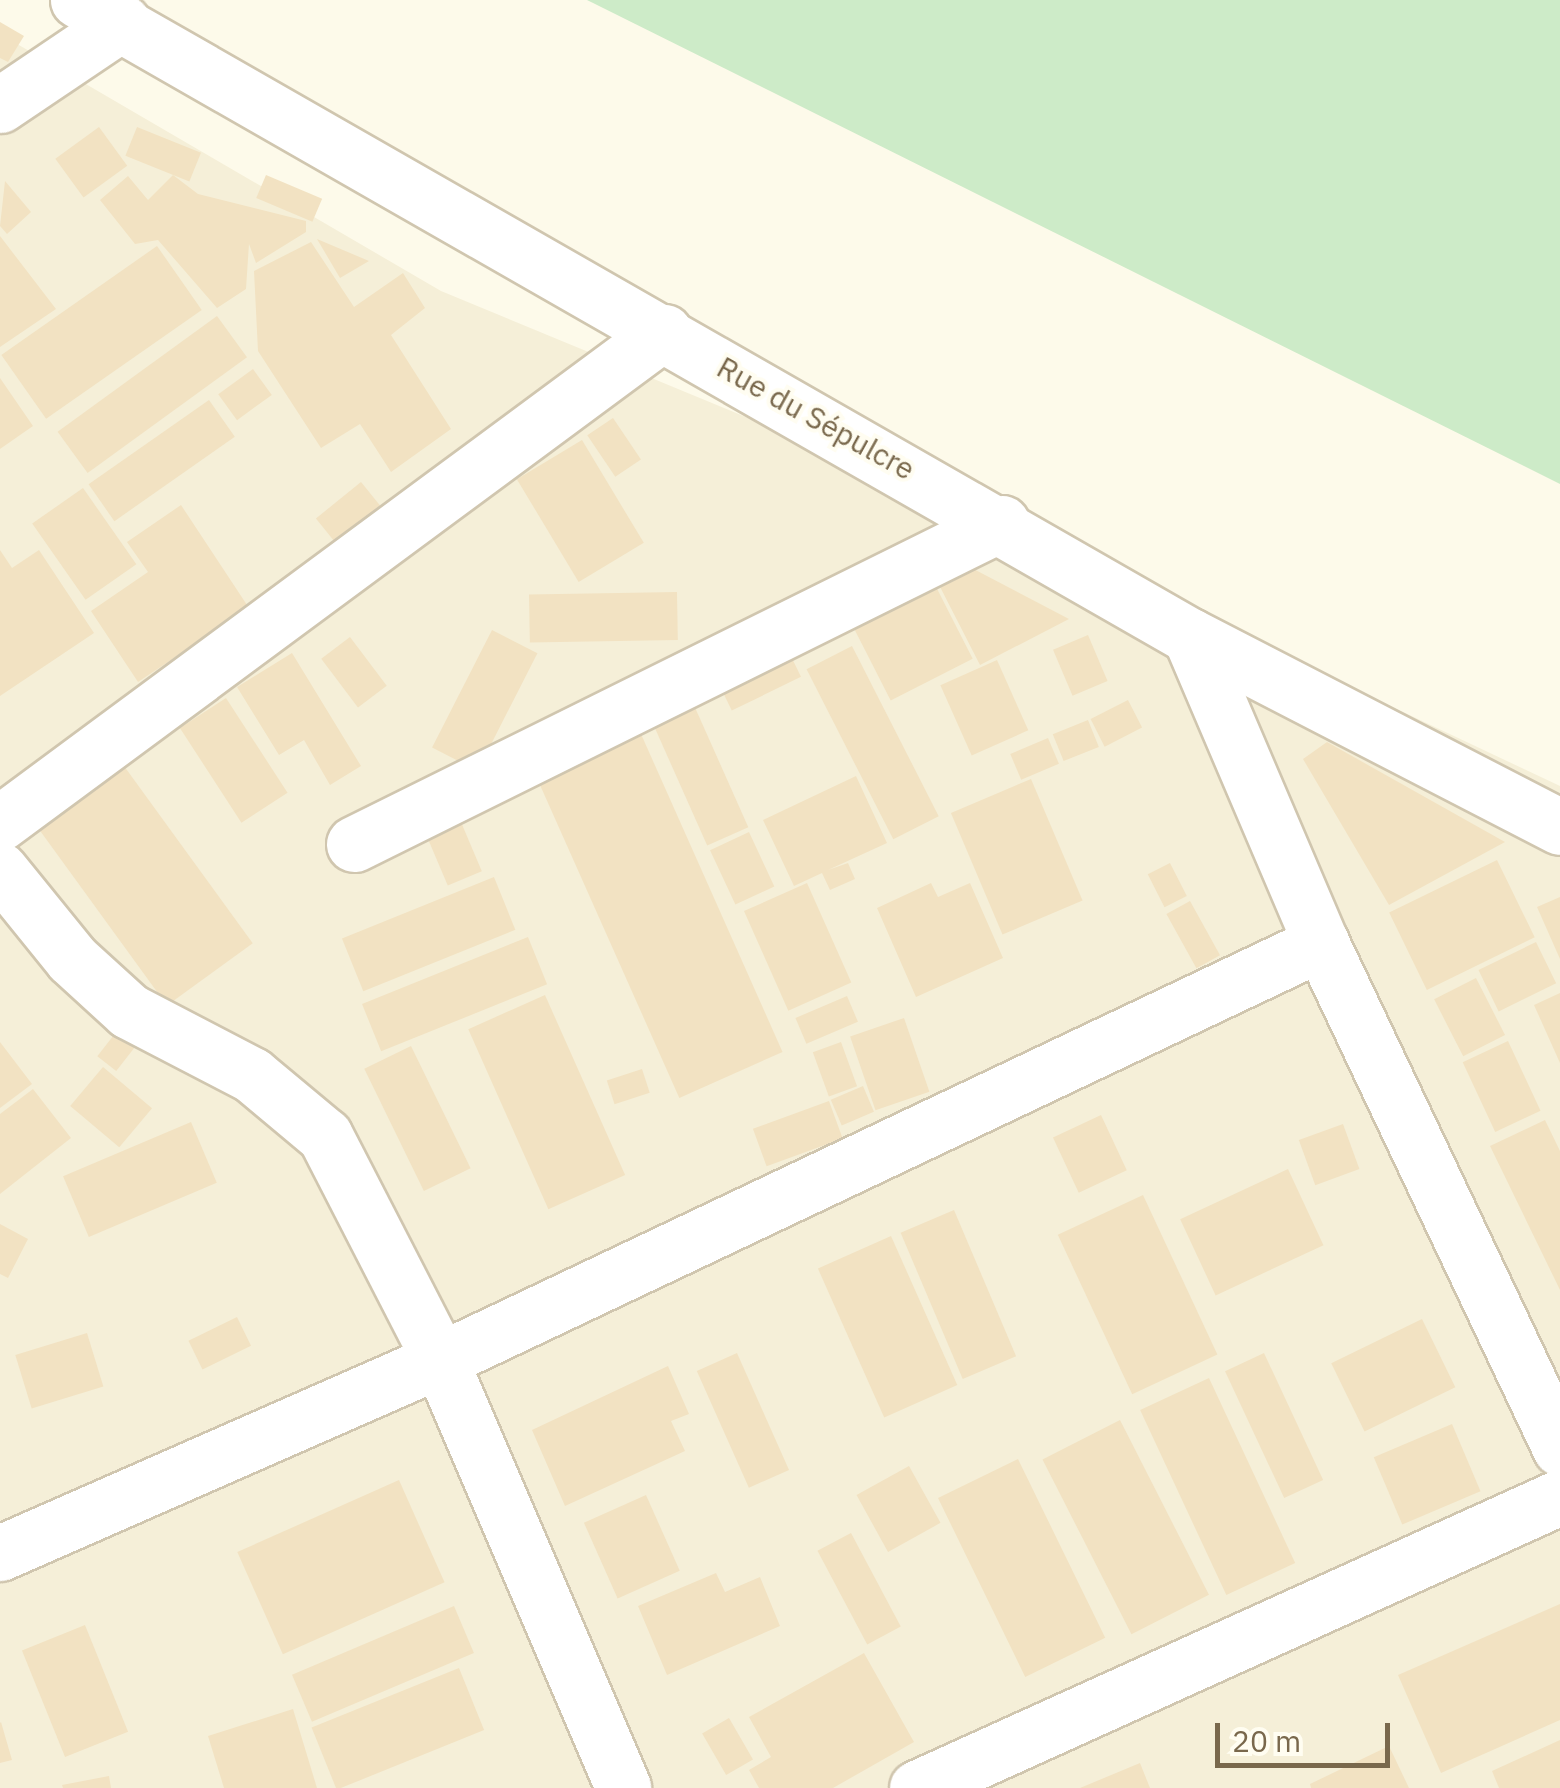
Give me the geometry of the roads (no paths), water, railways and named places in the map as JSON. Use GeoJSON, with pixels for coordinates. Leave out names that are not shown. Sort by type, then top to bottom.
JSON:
{"type":"FeatureCollection","features":[{"type":"Feature","properties":{"kind":"street"},"geometry":{"type":"LineString","coordinates":[[0,105],[100,11]]}},
{"type":"Feature","properties":{"kind":"street","name":"Rue du Sépulcre"},"geometry":{"type":"LineString","coordinates":[[100,11],[1002,524],[1190,636],[1560,827]]}},
{"type":"Feature","properties":{"kind":"street"},"geometry":{"type":"LineString","coordinates":[[0,823],[664,332]]}},
{"type":"Feature","properties":{"kind":"street"},"geometry":{"type":"LineString","coordinates":[[354,844],[1002,524]]}},
{"type":"Feature","properties":{"kind":"street"},"geometry":{"type":"LineString","coordinates":[[1190,636],[1321,943],[1560,1448]]}},
{"type":"Feature","properties":{"kind":"street"},"geometry":{"type":"LineString","coordinates":[[0,870],[72,960],[129,1010],[252,1074],[325,1136],[440,1360],[623,1788]]}},
{"type":"Feature","properties":{"kind":"street"},"geometry":{"type":"LineString","coordinates":[[0,1553],[440,1360],[1321,943]]}},
{"type":"Feature","properties":{"kind":"street"},"geometry":{"type":"LineString","coordinates":[[917,1788],[1560,1496]]}}]}
